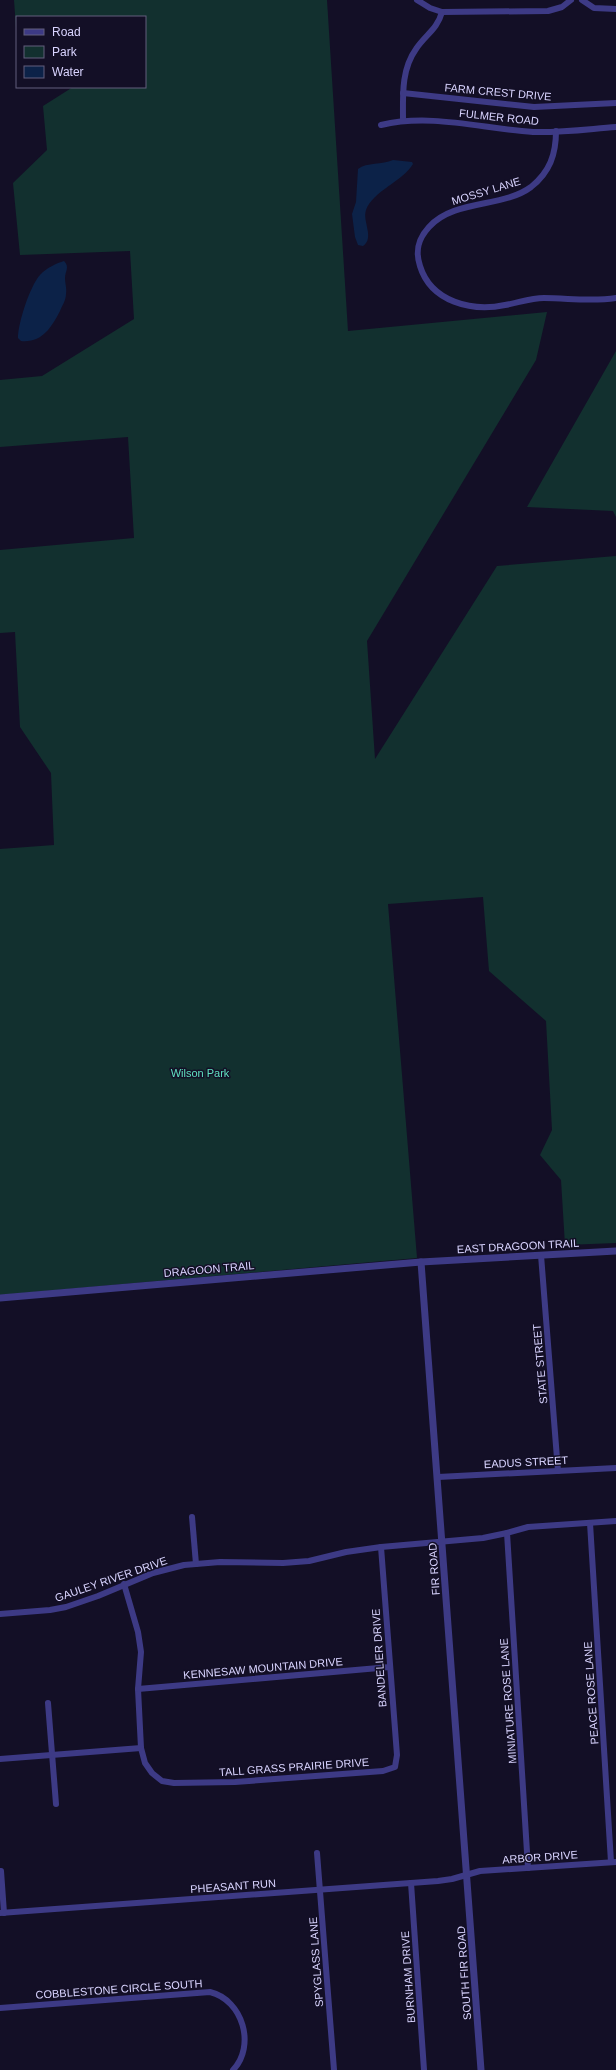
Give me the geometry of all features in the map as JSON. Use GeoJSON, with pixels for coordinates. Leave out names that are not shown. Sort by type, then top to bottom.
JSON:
{"type":"FeatureCollection","features":[{"type":"Feature","properties":{"kind":"street"},"geometry":{"type":"LineString","coordinates":[[417,0],[430,8],[442,12],[548,11],[562,7],[571,0]]}},
{"type":"Feature","properties":{"kind":"street"},"geometry":{"type":"LineString","coordinates":[[582,0],[594,8],[616,9]]}},
{"type":"Feature","properties":{"kind":"street"},"geometry":{"type":"LineString","coordinates":[[404,121],[403,93],[408,62],[419,45],[439,23],[442,12]]}},
{"type":"Feature","properties":{"kind":"street","name":"FARM CREST DRIVE"},"geometry":{"type":"LineString","coordinates":[[403,93],[534,107],[616,103]]}},
{"type":"Feature","properties":{"kind":"street","name":"FULMER ROAD"},"geometry":{"type":"LineString","coordinates":[[381,126],[404,121],[436,121],[526,131],[556,131],[616,127]]}},
{"type":"Feature","properties":{"kind":"street","name":"MOSSY LANE"},"geometry":{"type":"LineString","coordinates":[[556,131],[553,159],[548,169],[531,187],[519,194],[448,214],[429,226],[419,240],[417,250],[421,270],[437,291],[448,299],[470,306],[504,305],[544,298],[581,301],[616,298]]}},
{"type":"Feature","properties":{"kind":"street","name":"EAST DRAGOON TRAIL"},"geometry":{"type":"LineString","coordinates":[[421,1262],[616,1251]]}},
{"type":"Feature","properties":{"kind":"street","name":"STATE STREET"},"geometry":{"type":"LineString","coordinates":[[541,1256],[558,1471]]}},
{"type":"Feature","properties":{"kind":"street","name":"DRAGOON TRAIL"},"geometry":{"type":"LineString","coordinates":[[0,1298],[421,1262]]}},
{"type":"Feature","properties":{"kind":"street","name":"FIR ROAD"},"geometry":{"type":"LineString","coordinates":[[421,1262],[467,1875]]}},
{"type":"Feature","properties":{"kind":"street","name":"EADUS STREET"},"geometry":{"type":"LineString","coordinates":[[438,1477],[616,1468]]}},
{"type":"Feature","properties":{"kind":"street"},"geometry":{"type":"LineString","coordinates":[[192,1517],[196,1564]]}},
{"type":"Feature","properties":{"kind":"street","name":"GAULEY RIVER DRIVE"},"geometry":{"type":"LineString","coordinates":[[0,1614],[50,1610],[66,1607],[98,1596],[153,1573],[196,1564],[283,1563],[310,1561],[346,1552],[381,1547],[483,1538],[528,1527],[616,1521]]}},
{"type":"Feature","properties":{"kind":"street","name":"PEACE ROSE LANE"},"geometry":{"type":"LineString","coordinates":[[590,1523],[614,1862]]}},
{"type":"Feature","properties":{"kind":"street","name":"MINIATURE ROSE LANE"},"geometry":{"type":"LineString","coordinates":[[508,1533],[528,1868]]}},
{"type":"Feature","properties":{"kind":"street","name":"BANDELIER DRIVE"},"geometry":{"type":"LineString","coordinates":[[381,1547],[397,1755],[395,1767]]}},
{"type":"Feature","properties":{"kind":"street","name":"TALL GRASS PRAIRIE DRIVE"},"geometry":{"type":"LineString","coordinates":[[124,1584],[138,1632],[141,1652],[138,1689],[141,1748],[145,1763],[152,1773],[162,1781],[174,1783],[235,1782],[383,1771],[395,1767]]}},
{"type":"Feature","properties":{"kind":"street","name":"KENNESAW MOUNTAIN DRIVE"},"geometry":{"type":"LineString","coordinates":[[138,1689],[390,1667]]}},
{"type":"Feature","properties":{"kind":"street"},"geometry":{"type":"LineString","coordinates":[[48,1702],[56,1804]]}},
{"type":"Feature","properties":{"kind":"street"},"geometry":{"type":"LineString","coordinates":[[0,1759],[141,1748]]}},
{"type":"Feature","properties":{"kind":"street","name":"SPYGLASS LANE"},"geometry":{"type":"LineString","coordinates":[[317,1853],[334,2070]]}},
{"type":"Feature","properties":{"kind":"street","name":"ARBOR DRIVE"},"geometry":{"type":"LineString","coordinates":[[467,1875],[480,1871],[614,1862]]}},
{"type":"Feature","properties":{"kind":"street"},"geometry":{"type":"LineString","coordinates":[[1,1871],[2,1913]]}},
{"type":"Feature","properties":{"kind":"street","name":"PHEASANT RUN"},"geometry":{"type":"LineString","coordinates":[[2,1913],[410,1883],[452,1879],[467,1875]]}},
{"type":"Feature","properties":{"kind":"street","name":"SOUTH FIR ROAD"},"geometry":{"type":"LineString","coordinates":[[467,1875],[481,2070]]}},
{"type":"Feature","properties":{"kind":"street","name":"BURNHAM DRIVE"},"geometry":{"type":"LineString","coordinates":[[410,1883],[424,2070]]}},
{"type":"Feature","properties":{"kind":"street","name":"COBBLESTONE CIRCLE SOUTH"},"geometry":{"type":"LineString","coordinates":[[0,2008],[210,1992],[228,2000],[238,2012],[245,2041],[244,2054],[233,2070]]}},
{"type":"Feature","properties":{"kind":"green space","name":"Wilson Park"},"geometry":{"type":"Polygon","coordinates":[[[14,0],[327,0],[348,331],[547,312],[536,360],[367,641],[375,759],[497,566],[616,556],[616,1243],[565,1245],[561,1180],[540,1155],[552,1130],[546,1021],[489,971],[483,897],[388,904],[417,1258],[0,1295],[0,849],[54,845],[51,773],[20,727],[15,632],[0,633],[0,550],[134,538],[128,437],[0,447],[0,380],[42,376],[134,319],[130,251],[20,255],[13,183],[47,150],[43,106],[71,88],[146,88],[146,16],[16,16],[16,28],[14,0]]]}},
{"type":"Feature","properties":{"kind":"green space"},"geometry":{"type":"Polygon","coordinates":[[[616,351],[616,517],[613,511],[527,507],[616,351]]]}},
{"type":"Feature","properties":{"kind":"water"},"geometry":{"type":"Polygon","coordinates":[[[393,160],[412,162],[413,164],[402,176],[375,197],[370,203],[365,214],[368,239],[363,246],[358,245],[355,237],[352,214],[356,202],[358,169],[366,165],[384,163],[393,160]]]}},
{"type":"Feature","properties":{"kind":"water"},"geometry":{"type":"Polygon","coordinates":[[[64,261],[67,265],[65,278],[66,296],[60,311],[53,323],[40,337],[35,340],[21,341],[18,338],[20,323],[32,287],[42,272],[64,261]]]}}]}
